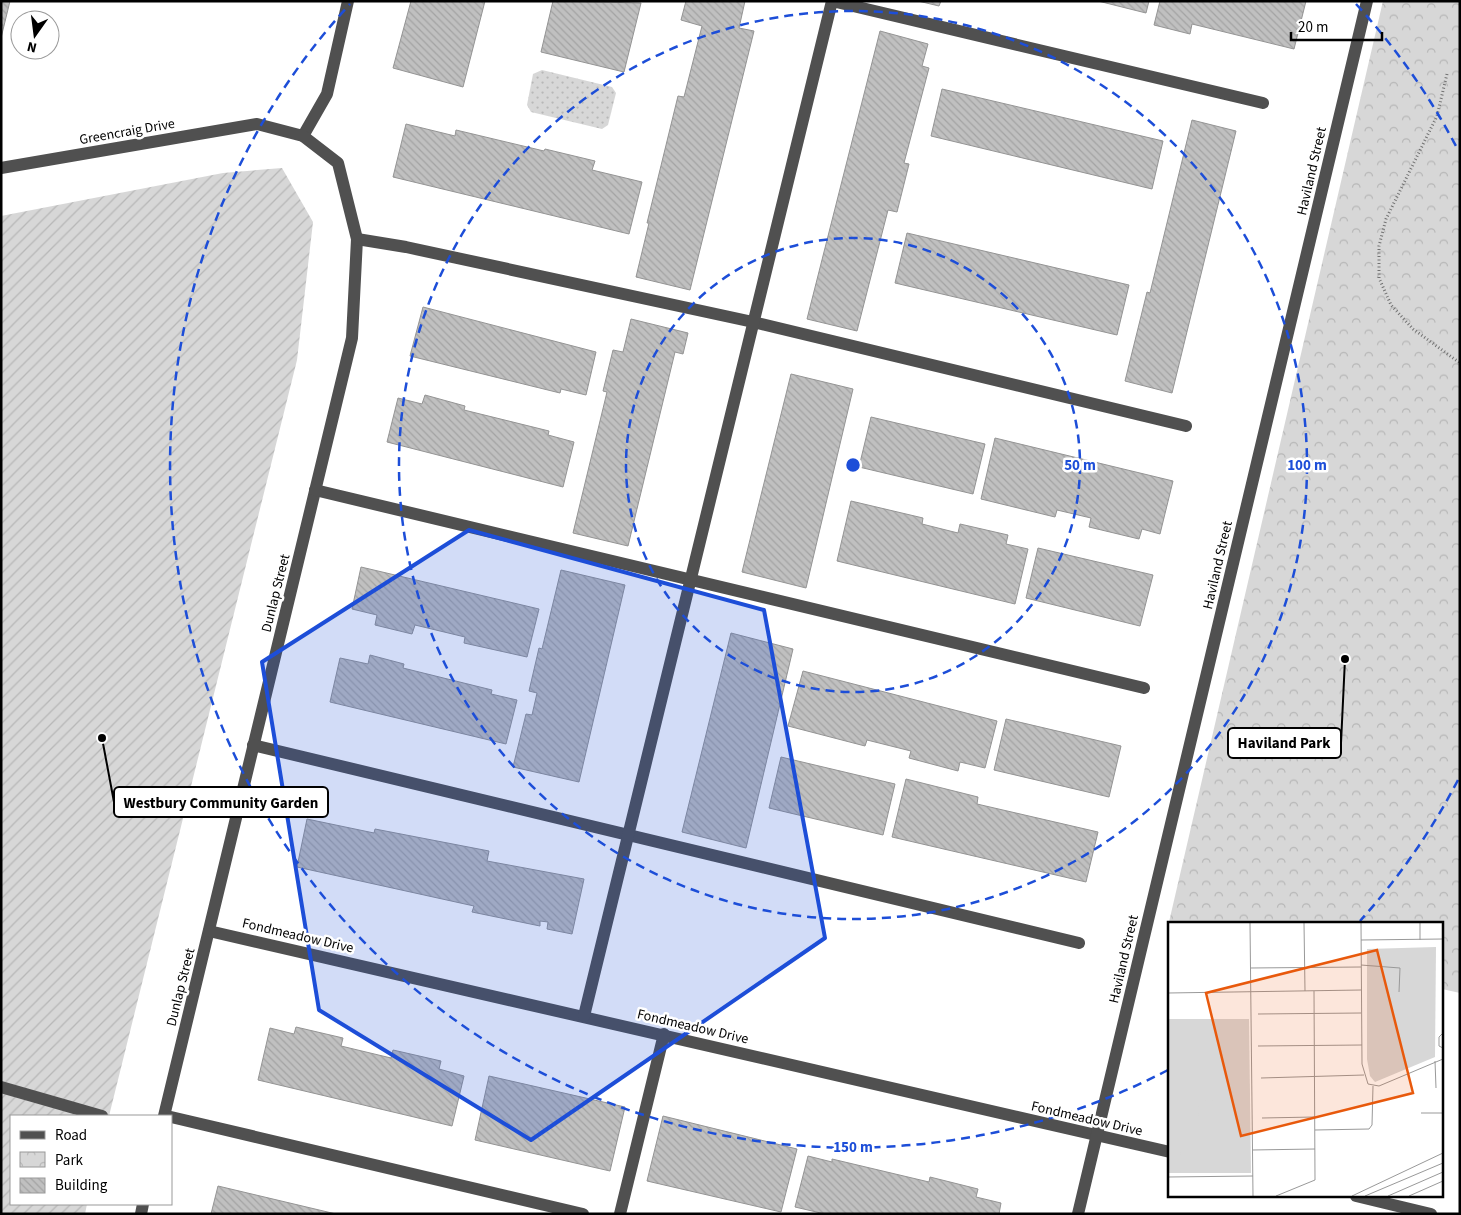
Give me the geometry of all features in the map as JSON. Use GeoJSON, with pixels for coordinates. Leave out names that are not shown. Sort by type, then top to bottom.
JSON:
{"type":"FeatureCollection","features":[{"type":"Feature","properties":{"kind":"street"},"geometry":{"type":"LineString","coordinates":[[303,136],[326,94],[348,1]]}},
{"type":"Feature","properties":{"kind":"street"},"geometry":{"type":"LineString","coordinates":[[584,1016],[832,1],[1262,103]]}},
{"type":"Feature","properties":{"kind":"street","name":"Haviland Street"},"geometry":{"type":"LineString","coordinates":[[1078,1214],[1367,1]]}},
{"type":"Feature","properties":{"kind":"street","name":"Dunlap Street"},"geometry":{"type":"LineString","coordinates":[[165,1115],[352,338],[357,239],[338,163],[303,136],[257,124]]}},
{"type":"Feature","properties":{"kind":"street","name":"Greencraig Drive"},"geometry":{"type":"LineString","coordinates":[[1,168],[257,124]]}},
{"type":"Feature","properties":{"kind":"street"},"geometry":{"type":"LineString","coordinates":[[357,239],[415,249],[754,322],[1186,426]]}},
{"type":"Feature","properties":{"kind":"street"},"geometry":{"type":"LineString","coordinates":[[315,490],[1144,688]]}},
{"type":"Feature","properties":{"kind":"street"},"geometry":{"type":"LineString","coordinates":[[253,745],[1079,943]]}},
{"type":"Feature","properties":{"kind":"street","name":"Fondmeadow Drive"},"geometry":{"type":"LineString","coordinates":[[209,930],[1168,1152]]}},
{"type":"Feature","properties":{"kind":"street"},"geometry":{"type":"LineString","coordinates":[[620,1214],[664,1034]]}},
{"type":"Feature","properties":{"kind":"street"},"geometry":{"type":"LineString","coordinates":[[1,1086],[99,1115]]}},
{"type":"Feature","properties":{"kind":"street"},"geometry":{"type":"LineString","coordinates":[[172,1117],[583,1214]]}},
{"type":"Feature","properties":{"kind":"street"},"geometry":{"type":"LineString","coordinates":[[1364,1198],[1431,1214]]}},
{"type":"Feature","properties":{"kind":"path"},"geometry":{"type":"LineString","coordinates":[[1448,74],[1437,116],[1386,219],[1379,246],[1379,278],[1391,306],[1413,329],[1460,363]]}},
{"type":"Feature","properties":{"kind":"highlighted area"},"geometry":{"type":"Polygon","coordinates":[[[469,530],[764,610],[825,938],[531,1140],[319,1010],[262,662],[469,530]]]}},
{"type":"Feature","properties":{"kind":"green space"},"geometry":{"type":"Polygon","coordinates":[[[1383,1],[1460,1],[1460,993],[1444,989],[1444,922],[1169,922],[1383,1]]]}},
{"type":"Feature","properties":{"kind":"green space"},"geometry":{"type":"Polygon","coordinates":[[[542,70],[612,87],[616,93],[608,125],[602,129],[531,112],[527,105],[533,74],[542,70]]]}},
{"type":"Feature","properties":{"kind":"green space"},"geometry":{"type":"Polygon","coordinates":[[[282,168],[313,222],[297,360],[109,1115],[10,1115],[10,1205],[87,1205],[85,1214],[1,1214],[1,216],[223,173],[282,168]]]}},
{"type":"Feature","properties":{"kind":"building"},"geometry":{"type":"Polygon","coordinates":[[[1,1],[10,1],[1,38],[1,1]]]}},
{"type":"Feature","properties":{"kind":"building"},"geometry":{"type":"Polygon","coordinates":[[[411,1],[485,1],[463,87],[393,68],[411,1]]]}},
{"type":"Feature","properties":{"kind":"building"},"geometry":{"type":"Polygon","coordinates":[[[553,1],[641,3],[624,72],[541,52],[553,1]]]}},
{"type":"Feature","properties":{"kind":"building"},"geometry":{"type":"Polygon","coordinates":[[[686,1],[745,1],[739,28],[754,31],[690,290],[636,277],[678,96],[684,97],[702,26],[681,20],[686,1]]]}},
{"type":"Feature","properties":{"kind":"building"},"geometry":{"type":"Polygon","coordinates":[[[918,1],[941,1],[939,6],[918,1]]]}},
{"type":"Feature","properties":{"kind":"building"},"geometry":{"type":"Polygon","coordinates":[[[1098,1],[1149,1],[1146,13],[1098,1]]]}},
{"type":"Feature","properties":{"kind":"building"},"geometry":{"type":"Polygon","coordinates":[[[1160,1],[1306,1],[1294,49],[1192,24],[1190,34],[1154,25],[1160,1]]]}},
{"type":"Feature","properties":{"kind":"building"},"geometry":{"type":"Polygon","coordinates":[[[880,31],[928,44],[922,66],[929,68],[904,163],[909,164],[897,212],[888,210],[857,331],[807,319],[880,31]]]}},
{"type":"Feature","properties":{"kind":"building"},"geometry":{"type":"Polygon","coordinates":[[[942,89],[1163,141],[1152,189],[931,136],[942,89]]]}},
{"type":"Feature","properties":{"kind":"building"},"geometry":{"type":"Polygon","coordinates":[[[1192,120],[1236,131],[1172,393],[1125,381],[1147,292],[1150,293],[1192,120]]]}},
{"type":"Feature","properties":{"kind":"building"},"geometry":{"type":"Polygon","coordinates":[[[406,124],[455,136],[456,130],[595,161],[592,170],[642,182],[629,234],[393,177],[406,124]]]}},
{"type":"Feature","properties":{"kind":"building"},"geometry":{"type":"Polygon","coordinates":[[[907,233],[1129,285],[1117,335],[895,283],[907,233]]]}},
{"type":"Feature","properties":{"kind":"building"},"geometry":{"type":"Polygon","coordinates":[[[423,307],[596,352],[586,395],[561,389],[560,393],[410,356],[423,307]]]}},
{"type":"Feature","properties":{"kind":"building"},"geometry":{"type":"Polygon","coordinates":[[[631,319],[688,333],[683,354],[675,352],[628,546],[573,533],[607,392],[603,391],[613,350],[623,352],[631,319]]]}},
{"type":"Feature","properties":{"kind":"building"},"geometry":{"type":"Polygon","coordinates":[[[791,374],[853,389],[806,588],[742,572],[791,374]]]}},
{"type":"Feature","properties":{"kind":"building"},"geometry":{"type":"Polygon","coordinates":[[[425,395],[465,406],[464,410],[549,431],[548,435],[574,442],[563,487],[387,442],[398,398],[422,404],[425,395]]]}},
{"type":"Feature","properties":{"kind":"building"},"geometry":{"type":"Polygon","coordinates":[[[871,417],[985,444],[973,494],[859,467],[871,417]]]}},
{"type":"Feature","properties":{"kind":"building"},"geometry":{"type":"Polygon","coordinates":[[[995,438],[1173,481],[1160,534],[1142,529],[1139,539],[1089,527],[1091,518],[1057,510],[1055,517],[981,499],[995,438]]]}},
{"type":"Feature","properties":{"kind":"building"},"geometry":{"type":"Polygon","coordinates":[[[851,501],[923,518],[922,524],[958,533],[960,524],[1008,535],[1006,544],[1028,549],[1015,604],[837,561],[851,501]]]}},
{"type":"Feature","properties":{"kind":"building"},"geometry":{"type":"Polygon","coordinates":[[[1038,548],[1153,575],[1140,626],[1026,598],[1038,548]]]}},
{"type":"Feature","properties":{"kind":"building"},"geometry":{"type":"Polygon","coordinates":[[[361,567],[539,609],[527,657],[464,643],[465,637],[415,625],[412,634],[375,625],[377,615],[352,609],[361,567]]]}},
{"type":"Feature","properties":{"kind":"building"},"geometry":{"type":"Polygon","coordinates":[[[561,570],[625,585],[579,782],[513,767],[526,714],[532,715],[537,693],[529,691],[539,648],[542,649],[561,570]]]}},
{"type":"Feature","properties":{"kind":"building"},"geometry":{"type":"Polygon","coordinates":[[[731,633],[793,649],[746,848],[682,832],[731,633]]]}},
{"type":"Feature","properties":{"kind":"building"},"geometry":{"type":"Polygon","coordinates":[[[370,655],[404,664],[403,668],[492,690],[491,694],[517,700],[506,744],[330,702],[340,658],[368,664],[370,655]]]}},
{"type":"Feature","properties":{"kind":"building"},"geometry":{"type":"Polygon","coordinates":[[[803,671],[997,721],[985,768],[960,762],[958,771],[909,758],[911,751],[867,740],[865,746],[788,726],[803,671]]]}},
{"type":"Feature","properties":{"kind":"building"},"geometry":{"type":"Polygon","coordinates":[[[1006,719],[1121,746],[1109,797],[994,770],[1006,719]]]}},
{"type":"Feature","properties":{"kind":"building"},"geometry":{"type":"Polygon","coordinates":[[[781,757],[895,784],[883,835],[769,808],[781,757]]]}},
{"type":"Feature","properties":{"kind":"building"},"geometry":{"type":"Polygon","coordinates":[[[906,779],[978,797],[977,804],[1098,832],[1086,882],[892,837],[906,779]]]}},
{"type":"Feature","properties":{"kind":"building"},"geometry":{"type":"Polygon","coordinates":[[[307,819],[374,833],[375,829],[489,851],[487,861],[584,879],[572,934],[547,929],[548,922],[540,921],[540,926],[472,912],[474,906],[297,867],[307,819]]]}},
{"type":"Feature","properties":{"kind":"building"},"geometry":{"type":"Polygon","coordinates":[[[296,1027],[343,1038],[341,1046],[391,1058],[393,1050],[441,1061],[439,1069],[464,1076],[452,1126],[258,1080],[270,1028],[294,1034],[296,1027]]]}},
{"type":"Feature","properties":{"kind":"building"},"geometry":{"type":"Polygon","coordinates":[[[489,1076],[625,1107],[610,1171],[475,1140],[489,1076]]]}},
{"type":"Feature","properties":{"kind":"building"},"geometry":{"type":"Polygon","coordinates":[[[663,1116],[797,1149],[781,1212],[647,1181],[663,1116]]]}},
{"type":"Feature","properties":{"kind":"building"},"geometry":{"type":"Polygon","coordinates":[[[808,1156],[832,1162],[832,1159],[929,1182],[930,1177],[978,1189],[976,1197],[1001,1203],[999,1214],[825,1214],[795,1207],[808,1156]]]}},
{"type":"Feature","properties":{"kind":"building"},"geometry":{"type":"Polygon","coordinates":[[[218,1186],[336,1214],[211,1214],[218,1186]]]}},
{"type":"Feature","properties":{"kind":"place","name":"Haviland Park"},"geometry":{"type":"Point","coordinates":[1345,659]}},
{"type":"Feature","properties":{"kind":"place","name":"Westbury Community Garden"},"geometry":{"type":"Point","coordinates":[102,738]}}]}
